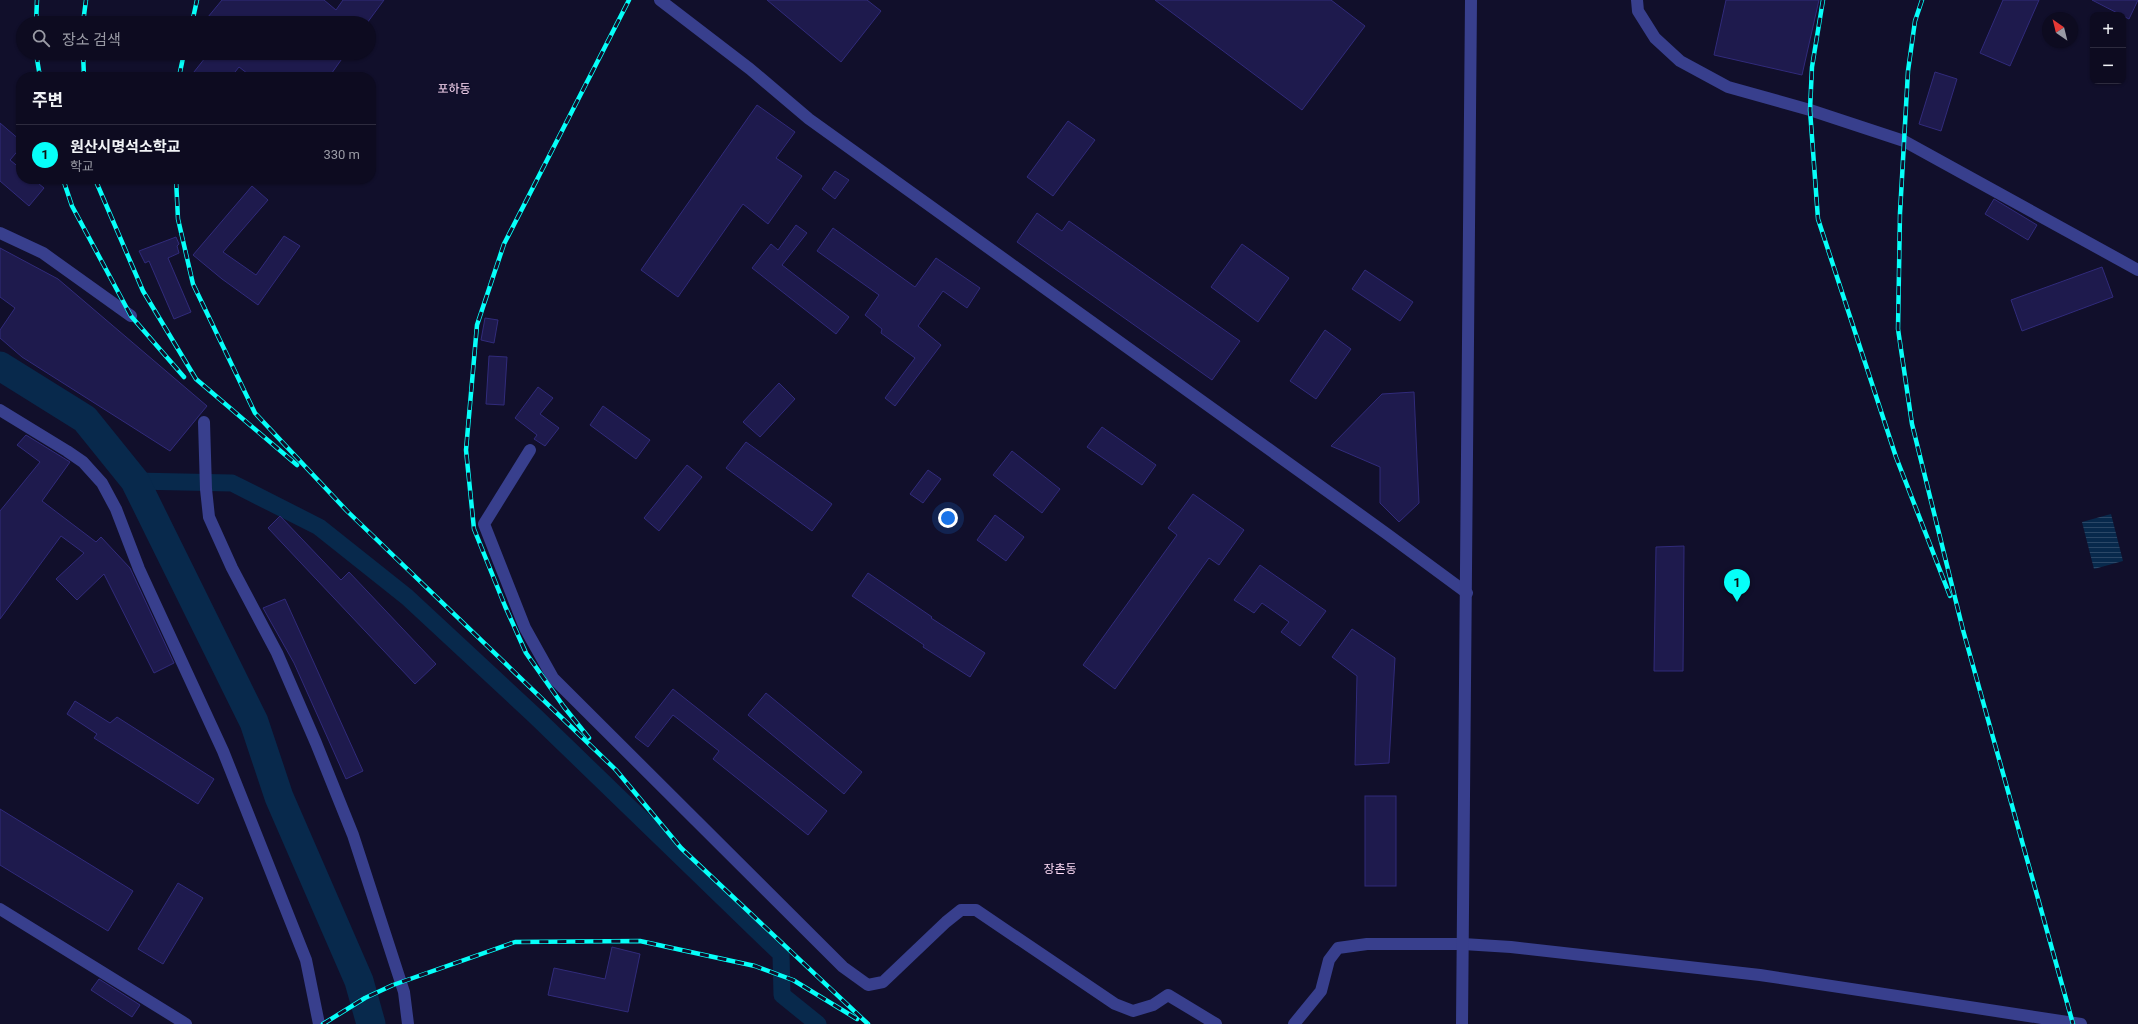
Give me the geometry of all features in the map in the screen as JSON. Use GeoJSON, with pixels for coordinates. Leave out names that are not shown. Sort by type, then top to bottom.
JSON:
{"type":"FeatureCollection","features":[{"type":"Feature","properties":{"kind":"street"},"geometry":{"type":"LineString","coordinates":[[660,0],[750,69],[809,119],[1374,524],[1467,593]]}},
{"type":"Feature","properties":{"kind":"street"},"geometry":{"type":"LineString","coordinates":[[1462,1024],[1467,593],[1471,0]]}},
{"type":"Feature","properties":{"kind":"street"},"geometry":{"type":"LineString","coordinates":[[1637,0],[1638,11],[1655,38],[1680,62],[1728,87],[1810,110],[1904,141],[2138,270]]}},
{"type":"Feature","properties":{"kind":"street"},"geometry":{"type":"LineString","coordinates":[[0,233],[43,253],[131,316]]}},
{"type":"Feature","properties":{"kind":"street"},"geometry":{"type":"LineString","coordinates":[[0,410],[83,462],[102,483],[116,509],[139,569],[229,765],[306,960],[319,1024]]}},
{"type":"Feature","properties":{"kind":"street"},"geometry":{"type":"LineString","coordinates":[[204,422],[206,489],[209,517],[232,568],[277,653],[316,743],[353,835],[404,992],[408,1024]]}},
{"type":"Feature","properties":{"kind":"street"},"geometry":{"type":"LineString","coordinates":[[530,450],[484,524],[524,628],[553,678],[843,966],[868,985],[883,982],[946,922],[961,910],[976,910],[1115,1004],[1133,1011],[1153,1005],[1168,995],[1216,1024]]}},
{"type":"Feature","properties":{"kind":"street"},"geometry":{"type":"LineString","coordinates":[[0,908],[186,1024]]}},
{"type":"Feature","properties":{"kind":"street"},"geometry":{"type":"LineString","coordinates":[[1294,1024],[1321,991],[1329,960],[1338,948],[1367,944],[1463,944],[1511,947],[1760,975],[2081,1024]]}},
{"type":"Feature","properties":{"kind":"water"},"geometry":{"type":"Polygon","coordinates":[[[2111,514],[2123,561],[2094,569],[2082,522],[2111,514]]]}},
{"type":"Feature","properties":{"kind":"building"},"geometry":{"type":"Polygon","coordinates":[[[222,0],[324,0],[336,10],[343,0],[384,0],[372,16],[209,16],[222,0]]]}},
{"type":"Feature","properties":{"kind":"building"},"geometry":{"type":"Polygon","coordinates":[[[767,0],[867,0],[881,11],[841,62],[767,0]]]}},
{"type":"Feature","properties":{"kind":"building"},"geometry":{"type":"Polygon","coordinates":[[[1155,0],[1331,0],[1365,26],[1302,110],[1155,0]]]}},
{"type":"Feature","properties":{"kind":"building"},"geometry":{"type":"Polygon","coordinates":[[[1726,0],[1819,0],[1802,75],[1714,55],[1726,0]]]}},
{"type":"Feature","properties":{"kind":"building"},"geometry":{"type":"Polygon","coordinates":[[[2003,0],[2039,0],[2010,66],[1980,53],[2003,0]]]}},
{"type":"Feature","properties":{"kind":"building"},"geometry":{"type":"Polygon","coordinates":[[[2092,0],[2138,0],[2129,19],[2126,17],[2126,12],[2115,12],[2092,0]]]}},
{"type":"Feature","properties":{"kind":"building"},"geometry":{"type":"Polygon","coordinates":[[[203,60],[341,60],[333,72],[246,72],[239,67],[235,72],[194,72],[203,60]]]}},
{"type":"Feature","properties":{"kind":"building"},"geometry":{"type":"Polygon","coordinates":[[[1935,72],[1957,79],[1941,131],[1919,124],[1935,72]]]}},
{"type":"Feature","properties":{"kind":"building"},"geometry":{"type":"Polygon","coordinates":[[[757,105],[795,132],[776,158],[802,176],[768,224],[743,204],[678,297],[641,270],[757,105]]]}},
{"type":"Feature","properties":{"kind":"building"},"geometry":{"type":"Polygon","coordinates":[[[1068,121],[1095,140],[1053,196],[1027,177],[1068,121]]]}},
{"type":"Feature","properties":{"kind":"building"},"geometry":{"type":"Polygon","coordinates":[[[0,123],[16,137],[16,153],[10,160],[16,165],[16,184],[39,184],[44,188],[29,206],[0,181],[0,123]]]}},
{"type":"Feature","properties":{"kind":"building"},"geometry":{"type":"Polygon","coordinates":[[[835,171],[849,180],[835,199],[822,189],[835,171]]]}},
{"type":"Feature","properties":{"kind":"building"},"geometry":{"type":"Polygon","coordinates":[[[252,186],[268,200],[223,252],[256,275],[284,236],[300,246],[258,305],[222,279],[193,255],[252,186]]]}},
{"type":"Feature","properties":{"kind":"building"},"geometry":{"type":"Polygon","coordinates":[[[1994,199],[2037,225],[2028,240],[1985,214],[1994,199]]]}},
{"type":"Feature","properties":{"kind":"building"},"geometry":{"type":"Polygon","coordinates":[[[1037,213],[1062,231],[1069,221],[1240,341],[1212,380],[1017,242],[1037,213]]]}},
{"type":"Feature","properties":{"kind":"building"},"geometry":{"type":"Polygon","coordinates":[[[796,225],[807,233],[782,265],[849,317],[836,334],[752,268],[771,244],[778,250],[796,225]]]}},
{"type":"Feature","properties":{"kind":"building"},"geometry":{"type":"Polygon","coordinates":[[[833,228],[915,287],[936,258],[980,288],[967,308],[943,291],[918,326],[941,345],[895,406],[885,398],[915,358],[881,333],[882,329],[865,315],[879,295],[817,251],[833,228]]]}},
{"type":"Feature","properties":{"kind":"building"},"geometry":{"type":"Polygon","coordinates":[[[176,237],[179,244],[177,246],[179,253],[168,258],[191,312],[174,319],[149,261],[145,263],[139,251],[176,237]]]}},
{"type":"Feature","properties":{"kind":"building"},"geometry":{"type":"Polygon","coordinates":[[[1242,244],[1289,278],[1258,322],[1211,287],[1242,244]]]}},
{"type":"Feature","properties":{"kind":"building"},"geometry":{"type":"Polygon","coordinates":[[[0,248],[58,279],[207,406],[170,451],[22,357],[0,338],[0,330],[15,308],[0,297],[0,248]]]}},
{"type":"Feature","properties":{"kind":"building"},"geometry":{"type":"Polygon","coordinates":[[[2102,267],[2113,297],[2022,331],[2011,300],[2102,267]]]}},
{"type":"Feature","properties":{"kind":"building"},"geometry":{"type":"Polygon","coordinates":[[[1365,270],[1413,302],[1400,321],[1352,289],[1365,270]]]}},
{"type":"Feature","properties":{"kind":"building"},"geometry":{"type":"Polygon","coordinates":[[[485,318],[498,320],[494,343],[481,340],[485,318]]]}},
{"type":"Feature","properties":{"kind":"building"},"geometry":{"type":"Polygon","coordinates":[[[1325,330],[1351,349],[1316,399],[1290,381],[1325,330]]]}},
{"type":"Feature","properties":{"kind":"building"},"geometry":{"type":"Polygon","coordinates":[[[489,356],[507,357],[504,405],[486,404],[489,356]]]}},
{"type":"Feature","properties":{"kind":"building"},"geometry":{"type":"Polygon","coordinates":[[[779,383],[795,399],[760,437],[743,422],[779,383]]]}},
{"type":"Feature","properties":{"kind":"building"},"geometry":{"type":"Polygon","coordinates":[[[538,387],[553,398],[540,414],[559,428],[545,446],[534,439],[537,435],[515,418],[538,387]]]}},
{"type":"Feature","properties":{"kind":"building"},"geometry":{"type":"Polygon","coordinates":[[[1414,392],[1419,503],[1399,522],[1380,503],[1380,467],[1331,446],[1382,394],[1414,392]]]}},
{"type":"Feature","properties":{"kind":"building"},"geometry":{"type":"Polygon","coordinates":[[[603,406],[650,440],[636,459],[590,425],[603,406]]]}},
{"type":"Feature","properties":{"kind":"building"},"geometry":{"type":"Polygon","coordinates":[[[1102,427],[1156,465],[1142,485],[1087,447],[1102,427]]]}},
{"type":"Feature","properties":{"kind":"building"},"geometry":{"type":"Polygon","coordinates":[[[26,435],[70,462],[42,501],[96,542],[101,537],[130,568],[174,663],[154,673],[104,574],[77,600],[56,579],[84,553],[61,536],[0,619],[0,511],[40,462],[17,445],[26,435]]]}},
{"type":"Feature","properties":{"kind":"building"},"geometry":{"type":"Polygon","coordinates":[[[746,442],[832,504],[812,531],[726,468],[746,442]]]}},
{"type":"Feature","properties":{"kind":"building"},"geometry":{"type":"Polygon","coordinates":[[[1012,451],[1060,489],[1042,513],[993,475],[1012,451]]]}},
{"type":"Feature","properties":{"kind":"building"},"geometry":{"type":"Polygon","coordinates":[[[687,465],[702,477],[659,531],[644,518],[687,465]]]}},
{"type":"Feature","properties":{"kind":"building"},"geometry":{"type":"Polygon","coordinates":[[[928,470],[941,479],[923,503],[910,494],[928,470]]]}},
{"type":"Feature","properties":{"kind":"building"},"geometry":{"type":"Polygon","coordinates":[[[1193,494],[1244,530],[1219,565],[1209,558],[1115,689],[1083,665],[1177,535],[1168,528],[1193,494]]]}},
{"type":"Feature","properties":{"kind":"building"},"geometry":{"type":"Polygon","coordinates":[[[995,515],[1024,537],[1006,561],[977,540],[995,515]]]}},
{"type":"Feature","properties":{"kind":"building"},"geometry":{"type":"Polygon","coordinates":[[[280,516],[341,580],[349,572],[436,664],[415,684],[268,528],[280,516]]]}},
{"type":"Feature","properties":{"kind":"building"},"geometry":{"type":"Polygon","coordinates":[[[1684,546],[1683,671],[1654,671],[1656,547],[1684,546]]]}},
{"type":"Feature","properties":{"kind":"building"},"geometry":{"type":"Polygon","coordinates":[[[1260,565],[1326,611],[1300,646],[1281,632],[1289,622],[1262,603],[1254,613],[1234,600],[1260,565]]]}},
{"type":"Feature","properties":{"kind":"building"},"geometry":{"type":"Polygon","coordinates":[[[868,573],[932,617],[931,618],[985,653],[970,677],[923,647],[924,645],[852,596],[868,573]]]}},
{"type":"Feature","properties":{"kind":"building"},"geometry":{"type":"Polygon","coordinates":[[[285,599],[363,771],[346,779],[294,663],[263,608],[285,599]]]}},
{"type":"Feature","properties":{"kind":"building"},"geometry":{"type":"Polygon","coordinates":[[[1352,629],[1395,658],[1389,763],[1355,765],[1357,676],[1332,657],[1352,629]]]}},
{"type":"Feature","properties":{"kind":"building"},"geometry":{"type":"Polygon","coordinates":[[[673,689],[827,811],[808,835],[713,759],[719,751],[673,715],[648,747],[635,737],[673,689]]]}},
{"type":"Feature","properties":{"kind":"building"},"geometry":{"type":"Polygon","coordinates":[[[766,693],[862,772],[844,794],[748,715],[766,693]]]}},
{"type":"Feature","properties":{"kind":"building"},"geometry":{"type":"Polygon","coordinates":[[[75,701],[110,723],[117,717],[214,779],[198,804],[94,738],[97,734],[67,714],[75,701]]]}},
{"type":"Feature","properties":{"kind":"building"},"geometry":{"type":"Polygon","coordinates":[[[1365,796],[1396,796],[1396,886],[1365,886],[1365,796]]]}},
{"type":"Feature","properties":{"kind":"building"},"geometry":{"type":"Polygon","coordinates":[[[0,809],[133,891],[108,931],[0,865],[0,809]]]}},
{"type":"Feature","properties":{"kind":"building"},"geometry":{"type":"Polygon","coordinates":[[[178,883],[203,898],[163,964],[138,949],[178,883]]]}},
{"type":"Feature","properties":{"kind":"building"},"geometry":{"type":"Polygon","coordinates":[[[612,947],[640,954],[628,1012],[548,995],[554,968],[605,979],[612,947]]]}},
{"type":"Feature","properties":{"kind":"building"},"geometry":{"type":"Polygon","coordinates":[[[99,979],[140,1005],[132,1017],[91,990],[99,979]]]}},
{"type":"Feature","properties":{"kind":"waterway"},"geometry":{"type":"LineString","coordinates":[[0,366],[85,419],[135,481],[254,722],[279,797],[359,981],[371,1024]]}},
{"type":"Feature","properties":{"kind":"waterway"},"geometry":{"type":"LineString","coordinates":[[135,481],[232,483],[319,527],[407,597],[534,715],[781,954],[782,995],[818,1024]]}},
{"type":"Feature","properties":{"kind":"railway"},"geometry":{"type":"LineString","coordinates":[[36,16],[37,0]]}},
{"type":"Feature","properties":{"kind":"railway"},"geometry":{"type":"LineString","coordinates":[[84,16],[86,0]]}},
{"type":"Feature","properties":{"kind":"railway"},"geometry":{"type":"LineString","coordinates":[[194,16],[197,0]]}},
{"type":"Feature","properties":{"kind":"railway"},"geometry":{"type":"LineString","coordinates":[[589,738],[564,707],[526,653],[505,606],[474,529],[466,450],[477,325],[504,244],[629,0]]}},
{"type":"Feature","properties":{"kind":"railway"},"geometry":{"type":"LineString","coordinates":[[1823,0],[1812,67],[1810,110],[1818,219],[1896,457],[1950,596]]}},
{"type":"Feature","properties":{"kind":"railway"},"geometry":{"type":"LineString","coordinates":[[1922,0],[1915,21],[1908,71],[1900,213],[1898,329],[1912,424],[1963,630],[2073,1024]]}},
{"type":"Feature","properties":{"kind":"railway"},"geometry":{"type":"LineString","coordinates":[[37,60],[39,72]]}},
{"type":"Feature","properties":{"kind":"railway"},"geometry":{"type":"LineString","coordinates":[[83,60],[84,72]]}},
{"type":"Feature","properties":{"kind":"railway"},"geometry":{"type":"LineString","coordinates":[[180,72],[183,60]]}},
{"type":"Feature","properties":{"kind":"railway"},"geometry":{"type":"LineString","coordinates":[[65,184],[72,206],[131,316],[184,377]]}},
{"type":"Feature","properties":{"kind":"railway"},"geometry":{"type":"LineString","coordinates":[[97,184],[143,291],[196,379],[297,465]]}},
{"type":"Feature","properties":{"kind":"railway"},"geometry":{"type":"LineString","coordinates":[[176,184],[178,219],[193,284],[255,413],[347,511],[616,770],[681,848],[868,1024]]}},
{"type":"Feature","properties":{"kind":"railway"},"geometry":{"type":"LineString","coordinates":[[323,1024],[365,998],[393,985],[515,942],[640,941],[755,966],[793,980],[857,1019]]}},
{"type":"Feature","properties":{"kind":"place","name":"원산시명석소학교"},"geometry":{"type":"Point","coordinates":[1737,602]}},
{"type":"Feature","properties":{"kind":"district","name":"포하동"},"geometry":{"type":"Point","coordinates":[454,89]}},
{"type":"Feature","properties":{"kind":"district","name":"장촌동"},"geometry":{"type":"Point","coordinates":[1060,869]}}]}
